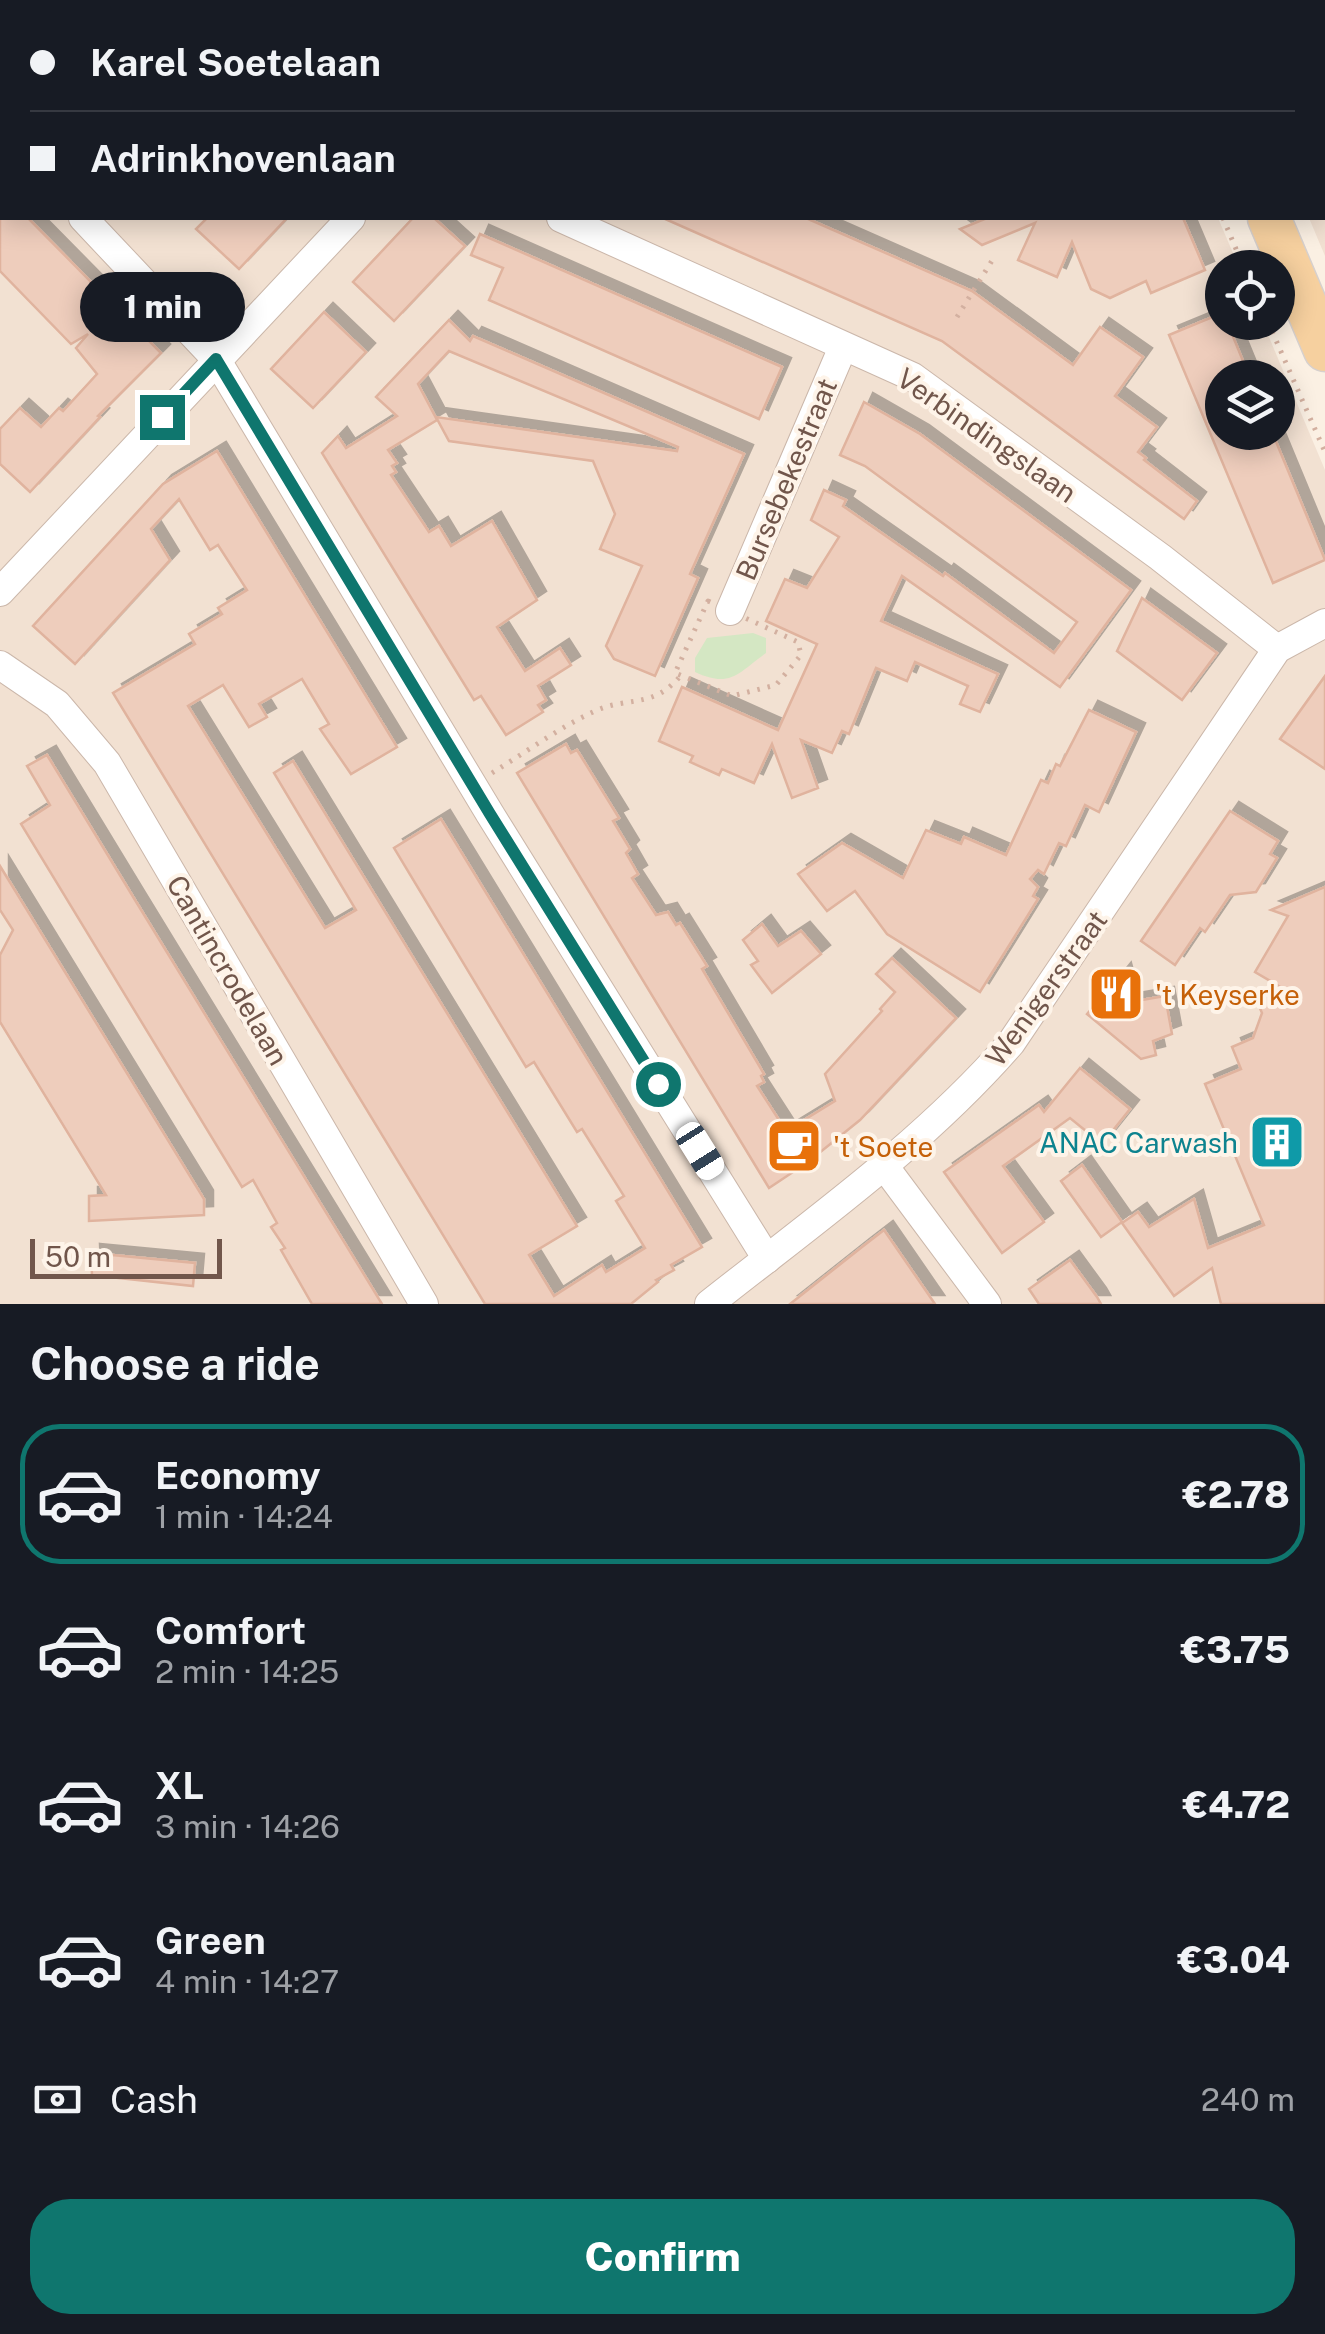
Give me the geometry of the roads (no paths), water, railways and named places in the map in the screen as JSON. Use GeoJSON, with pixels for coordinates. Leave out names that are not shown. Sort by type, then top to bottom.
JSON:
{"type":"FeatureCollection","features":[{"type":"Feature","properties":{"kind":"main road"},"geometry":{"type":"LineString","coordinates":[[1270,220],[1325,350]]}},
{"type":"Feature","properties":{"kind":"street"},"geometry":{"type":"LineString","coordinates":[[85,220],[216,359],[472,784],[767,1259]]}},
{"type":"Feature","properties":{"kind":"street"},"geometry":{"type":"LineString","coordinates":[[0,592],[349,220]]}},
{"type":"Feature","properties":{"kind":"street","name":"Verbindingslaan"},"geometry":{"type":"LineString","coordinates":[[565,220],[914,378],[1160,556],[1277,649]]}},
{"type":"Feature","properties":{"kind":"street","name":"Bursebekestraat"},"geometry":{"type":"LineString","coordinates":[[730,611],[843,346]]}},
{"type":"Feature","properties":{"kind":"street","name":"Wenigerstraat"},"geometry":{"type":"LineString","coordinates":[[709,1304],[885,1167],[975,1084],[1011,1043],[1277,649],[1325,623]]}},
{"type":"Feature","properties":{"kind":"street","name":"Cantincrodelaan"},"geometry":{"type":"LineString","coordinates":[[0,665],[56,704],[107,763],[424,1304]]}},
{"type":"Feature","properties":{"kind":"street"},"geometry":{"type":"LineString","coordinates":[[885,1167],[987,1304]]}},
{"type":"Feature","properties":{"kind":"place","name":"'t Keyserke"},"geometry":{"type":"Point","coordinates":[1116,994]}},
{"type":"Feature","properties":{"kind":"place","name":"ANAC Carwash"},"geometry":{"type":"Point","coordinates":[1277,1142]}},
{"type":"Feature","properties":{"kind":"place","name":"'t Soete"},"geometry":{"type":"Point","coordinates":[794,1146]}}]}
